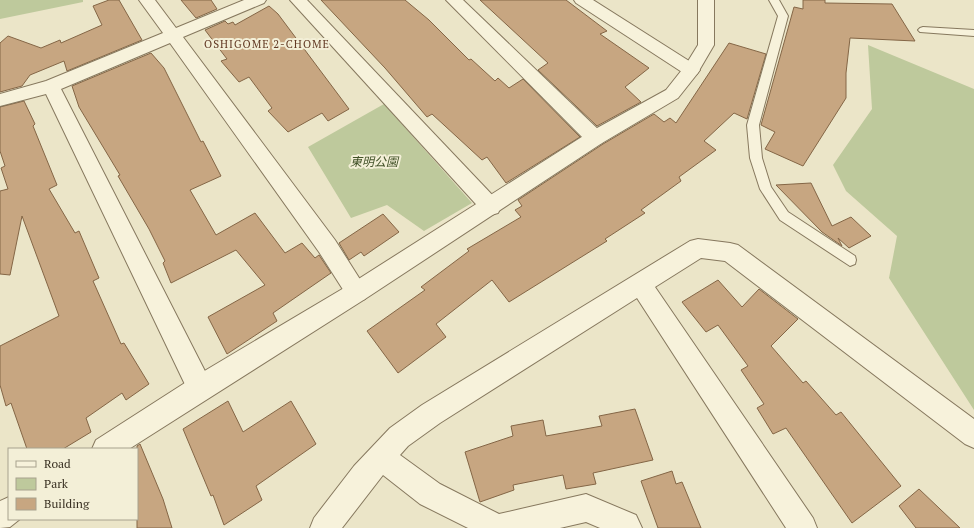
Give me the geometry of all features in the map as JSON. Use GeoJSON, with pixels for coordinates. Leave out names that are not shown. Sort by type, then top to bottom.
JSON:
{"type":"FeatureCollection","features":[{"type":"Feature","properties":{"kind":"street"},"geometry":{"type":"LineString","coordinates":[[147,0],[327,246],[357,292]]}},
{"type":"Feature","properties":{"kind":"street"},"geometry":{"type":"LineString","coordinates":[[0,100],[51,86],[258,0]]}},
{"type":"Feature","properties":{"kind":"street"},"geometry":{"type":"LineString","coordinates":[[298,0],[491,206]]}},
{"type":"Feature","properties":{"kind":"street"},"geometry":{"type":"LineString","coordinates":[[454,0],[595,138]]}},
{"type":"Feature","properties":{"kind":"street"},"geometry":{"type":"LineString","coordinates":[[582,0],[691,70]]}},
{"type":"Feature","properties":{"kind":"street"},"geometry":{"type":"LineString","coordinates":[[107,448],[200,388],[357,292],[595,138],[672,94],[691,70],[706,45],[706,0]]}},
{"type":"Feature","properties":{"kind":"street"},"geometry":{"type":"LineString","coordinates":[[51,86],[200,388]]}},
{"type":"Feature","properties":{"kind":"street"},"geometry":{"type":"LineString","coordinates":[[324,528],[399,437],[432,414],[698,248],[730,252],[974,435]]}},
{"type":"Feature","properties":{"kind":"street"},"geometry":{"type":"LineString","coordinates":[[640,284],[802,528]]}},
{"type":"Feature","properties":{"kind":"street"},"geometry":{"type":"LineString","coordinates":[[381,457],[430,494],[504,527],[586,508],[626,525],[628,528]]}},
{"type":"Feature","properties":{"kind":"lane"},"geometry":{"type":"LineString","coordinates":[[774,0],[783,16],[753,125],[756,158],[766,189],[784,216],[850,260]]}},
{"type":"Feature","properties":{"kind":"lane"},"geometry":{"type":"LineString","coordinates":[[923,30],[974,33]]}},
{"type":"Feature","properties":{"kind":"green space"},"geometry":{"type":"Polygon","coordinates":[[[0,0],[83,0],[83,2],[0,19],[0,0]]]}},
{"type":"Feature","properties":{"kind":"green space"},"geometry":{"type":"Polygon","coordinates":[[[868,45],[974,89],[974,410],[889,278],[897,236],[846,191],[833,165],[872,109],[868,45]]]}},
{"type":"Feature","properties":{"kind":"green space","name":"東明公園"},"geometry":{"type":"Polygon","coordinates":[[[384,104],[472,203],[424,231],[387,205],[351,218],[308,147],[384,104]]]}},
{"type":"Feature","properties":{"kind":"building"},"geometry":{"type":"Polygon","coordinates":[[[109,0],[119,0],[142,40],[67,71],[64,61],[30,75],[22,86],[0,92],[0,43],[8,36],[41,48],[60,40],[61,43],[102,25],[93,6],[109,0]]]}},
{"type":"Feature","properties":{"kind":"building"},"geometry":{"type":"Polygon","coordinates":[[[181,0],[211,0],[217,9],[196,18],[181,0]]]}},
{"type":"Feature","properties":{"kind":"building"},"geometry":{"type":"Polygon","coordinates":[[[321,0],[405,0],[429,20],[469,60],[471,59],[495,81],[498,78],[509,88],[523,79],[580,137],[506,183],[487,157],[482,160],[432,114],[427,117],[385,68],[321,0]]]}},
{"type":"Feature","properties":{"kind":"building"},"geometry":{"type":"Polygon","coordinates":[[[480,0],[566,0],[607,31],[600,34],[649,68],[625,87],[641,102],[597,126],[538,70],[548,63],[480,0]]]}},
{"type":"Feature","properties":{"kind":"building"},"geometry":{"type":"Polygon","coordinates":[[[803,0],[825,0],[825,3],[892,4],[915,41],[850,38],[846,73],[846,98],[803,166],[765,149],[775,132],[761,125],[794,7],[803,9],[803,0]]]}},
{"type":"Feature","properties":{"kind":"building"},"geometry":{"type":"Polygon","coordinates":[[[269,6],[278,14],[349,109],[328,121],[322,113],[288,132],[268,111],[272,108],[249,77],[239,82],[221,61],[227,59],[205,30],[225,21],[228,24],[233,22],[235,25],[269,6]]]}},
{"type":"Feature","properties":{"kind":"building"},"geometry":{"type":"Polygon","coordinates":[[[729,43],[766,54],[747,119],[734,113],[704,141],[716,150],[679,177],[681,181],[641,210],[645,213],[605,239],[607,241],[509,302],[492,280],[436,324],[446,337],[398,373],[367,331],[425,290],[421,287],[469,251],[467,249],[521,217],[515,210],[522,206],[518,200],[603,144],[654,114],[664,122],[670,118],[676,123],[729,43]]]}},
{"type":"Feature","properties":{"kind":"building"},"geometry":{"type":"Polygon","coordinates":[[[151,53],[164,68],[201,142],[203,141],[221,176],[190,190],[216,235],[255,213],[285,253],[302,243],[315,258],[319,255],[331,273],[273,313],[277,321],[227,354],[208,317],[265,285],[236,250],[171,283],[163,263],[165,261],[149,229],[118,176],[120,175],[79,107],[72,86],[151,53]]]}},
{"type":"Feature","properties":{"kind":"building"},"geometry":{"type":"Polygon","coordinates":[[[24,101],[35,124],[33,126],[57,185],[49,189],[75,233],[79,231],[99,278],[93,281],[121,344],[124,343],[149,384],[126,400],[122,393],[86,418],[91,432],[65,448],[27,448],[11,403],[6,406],[0,385],[0,346],[59,316],[22,216],[10,275],[0,274],[0,191],[8,189],[1,168],[5,166],[0,151],[0,107],[24,101]]]}},
{"type":"Feature","properties":{"kind":"building"},"geometry":{"type":"Polygon","coordinates":[[[811,183],[832,226],[851,217],[871,236],[849,248],[838,238],[842,246],[822,232],[776,185],[811,183]]]}},
{"type":"Feature","properties":{"kind":"building"},"geometry":{"type":"Polygon","coordinates":[[[383,214],[399,232],[364,256],[361,252],[349,260],[339,243],[383,214]]]}},
{"type":"Feature","properties":{"kind":"building"},"geometry":{"type":"Polygon","coordinates":[[[718,280],[742,307],[759,289],[798,319],[771,346],[803,383],[806,381],[836,415],[841,412],[901,486],[852,523],[786,428],[773,434],[757,408],[764,404],[741,370],[748,366],[718,325],[706,332],[682,302],[718,280]]]}},
{"type":"Feature","properties":{"kind":"building"},"geometry":{"type":"Polygon","coordinates":[[[228,401],[243,432],[291,401],[316,444],[256,486],[262,500],[224,525],[213,495],[211,496],[183,429],[228,401]]]}},
{"type":"Feature","properties":{"kind":"building"},"geometry":{"type":"Polygon","coordinates":[[[635,409],[653,460],[593,473],[596,484],[566,489],[563,475],[513,485],[514,490],[480,502],[465,452],[513,436],[511,426],[543,420],[546,436],[602,426],[599,416],[635,409]]]}},
{"type":"Feature","properties":{"kind":"building"},"geometry":{"type":"Polygon","coordinates":[[[140,444],[163,499],[172,528],[137,528],[137,446],[140,444]]]}},
{"type":"Feature","properties":{"kind":"building"},"geometry":{"type":"Polygon","coordinates":[[[672,471],[676,484],[682,482],[701,528],[658,528],[641,481],[672,471]]]}},
{"type":"Feature","properties":{"kind":"building"},"geometry":{"type":"Polygon","coordinates":[[[919,489],[960,528],[916,528],[899,506],[919,489]]]}},
{"type":"Feature","properties":{"kind":"district","name":"OSHIGOME 2-CHOME"},"geometry":{"type":"Point","coordinates":[267,44]}}]}
